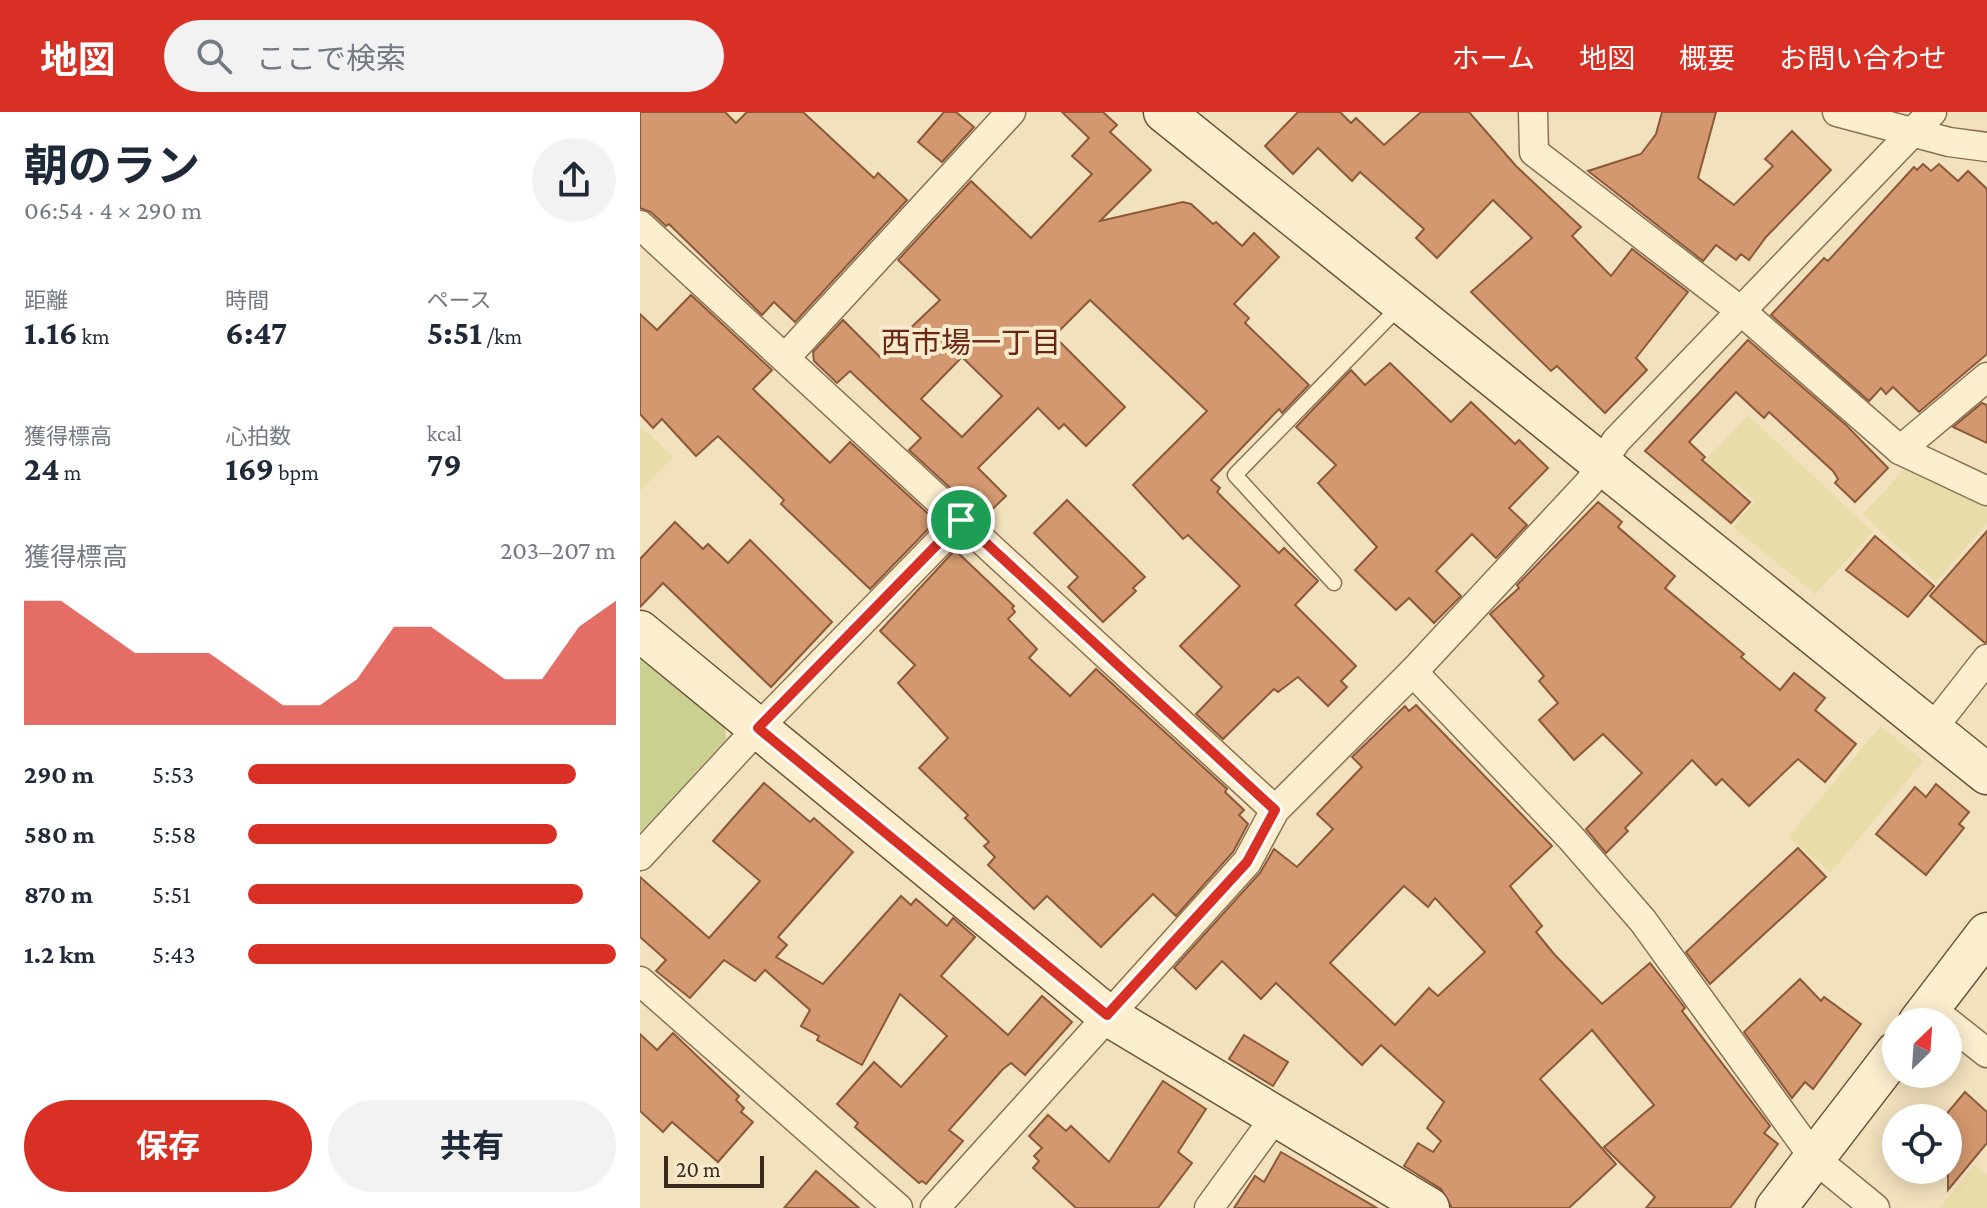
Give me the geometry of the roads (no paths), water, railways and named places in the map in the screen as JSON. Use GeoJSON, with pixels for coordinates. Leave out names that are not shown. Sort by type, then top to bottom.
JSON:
{"type":"FeatureCollection","features":[{"type":"Feature","properties":{"kind":"street"},"geometry":{"type":"LineString","coordinates":[[785,358],[1011,112]]}},
{"type":"Feature","properties":{"kind":"street"},"geometry":{"type":"LineString","coordinates":[[1164,112],[1987,774]]}},
{"type":"Feature","properties":{"kind":"street"},"geometry":{"type":"LineString","coordinates":[[1533,112],[1534,152],[1741,311],[1900,450],[1987,491]]}},
{"type":"Feature","properties":{"kind":"street"},"geometry":{"type":"LineString","coordinates":[[1837,112],[1912,132],[1987,147]]}},
{"type":"Feature","properties":{"kind":"street"},"geometry":{"type":"LineString","coordinates":[[935,1208],[1247,862],[1275,810],[1413,672],[1589,483],[1616,441],[1932,112]]}},
{"type":"Feature","properties":{"kind":"street"},"geometry":{"type":"LineString","coordinates":[[640,225],[1275,810]]}},
{"type":"Feature","properties":{"kind":"street"},"geometry":{"type":"LineString","coordinates":[[1900,450],[1987,377]]}},
{"type":"Feature","properties":{"kind":"street"},"geometry":{"type":"LineString","coordinates":[[640,856],[758,728],[961,520]]}},
{"type":"Feature","properties":{"kind":"street"},"geometry":{"type":"LineString","coordinates":[[640,631],[1107,1015],[1429,1208]]}},
{"type":"Feature","properties":{"kind":"street"},"geometry":{"type":"LineString","coordinates":[[1932,729],[1987,659]]}},
{"type":"Feature","properties":{"kind":"street"},"geometry":{"type":"LineString","coordinates":[[1413,672],[1571,838],[1643,921],[1814,1158],[1875,1208]]}},
{"type":"Feature","properties":{"kind":"street"},"geometry":{"type":"LineString","coordinates":[[1929,1008],[1987,933]]}},
{"type":"Feature","properties":{"kind":"street"},"geometry":{"type":"LineString","coordinates":[[640,981],[898,1208]]}},
{"type":"Feature","properties":{"kind":"street"},"geometry":{"type":"LineString","coordinates":[[1962,1038],[1987,1053]]}},
{"type":"Feature","properties":{"kind":"street"},"geometry":{"type":"LineString","coordinates":[[1776,1208],[1882,1070]]}},
{"type":"Feature","properties":{"kind":"street"},"geometry":{"type":"LineString","coordinates":[[1209,1208],[1276,1116]]}},
{"type":"Feature","properties":{"kind":"lane"},"geometry":{"type":"LineString","coordinates":[[1334,583],[1235,475],[1402,303]]}},
{"type":"Feature","properties":{"kind":"district","name":"西市場一丁目"},"geometry":{"type":"Point","coordinates":[971,342]}}]}
